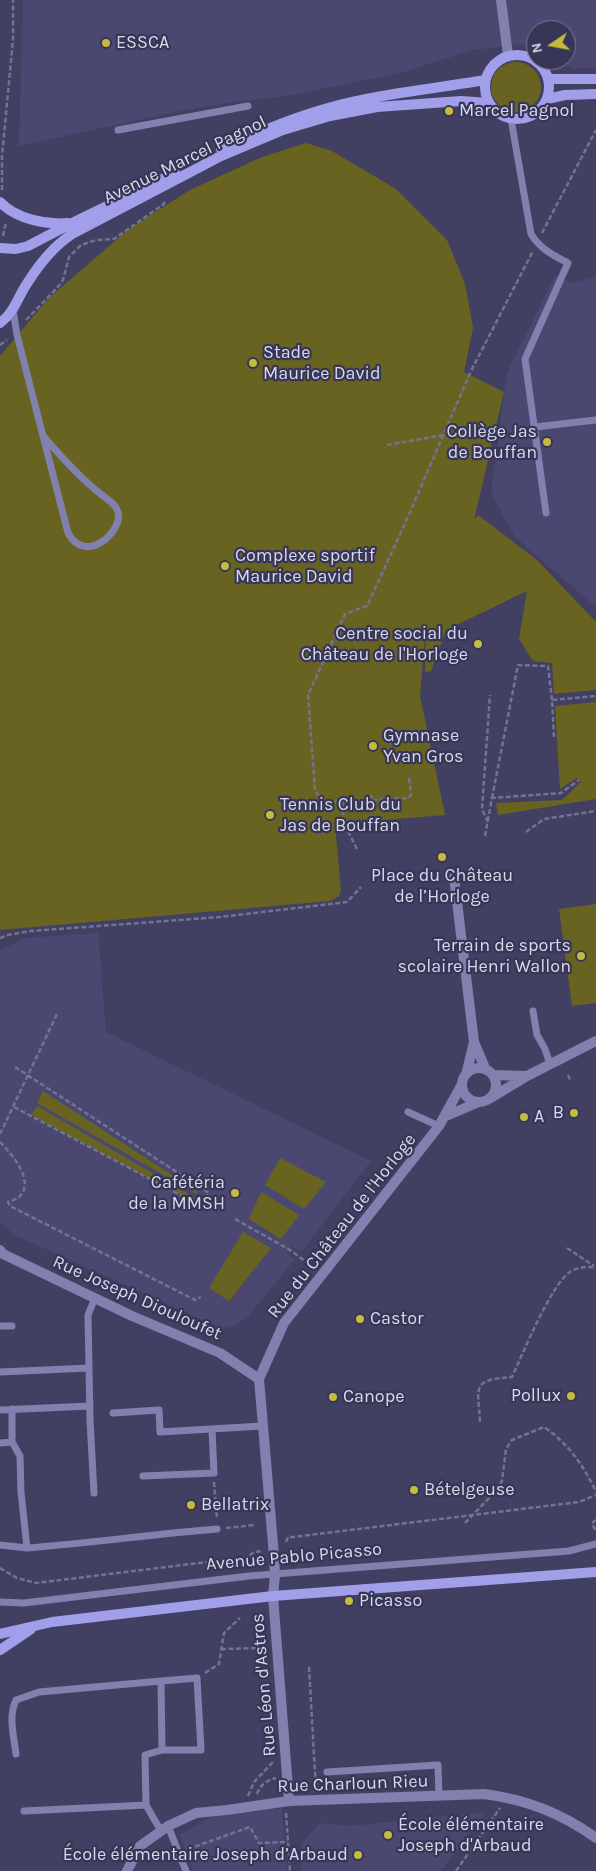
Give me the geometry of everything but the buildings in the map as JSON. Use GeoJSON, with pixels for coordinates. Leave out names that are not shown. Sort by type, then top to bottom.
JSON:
{"type":"FeatureCollection","features":[{"type":"Feature","properties":{"kind":"main road"},"geometry":{"type":"LineString","coordinates":[[521,55],[533,59],[542,67],[548,78],[550,89],[547,99],[542,109],[533,116],[522,120],[511,119],[498,114],[488,104],[485,80],[490,68],[498,60],[508,56],[521,55]]}},
{"type":"Feature","properties":{"kind":"main road"},"geometry":{"type":"LineString","coordinates":[[548,78],[596,79]]}},
{"type":"Feature","properties":{"kind":"main road","name":"Avenue Marcel Pagnol"},"geometry":{"type":"LineString","coordinates":[[1,245],[16,249],[28,246],[72,222],[247,137],[327,108],[485,80]]}},
{"type":"Feature","properties":{"kind":"main road"},"geometry":{"type":"LineString","coordinates":[[547,99],[596,94]]}},
{"type":"Feature","properties":{"kind":"main road","name":"Avenue Marcel Pagnol"},"geometry":{"type":"LineString","coordinates":[[0,323],[13,310],[27,283],[49,253],[61,241],[219,157],[283,130],[330,116],[377,107],[429,103],[461,101],[488,104]]}},
{"type":"Feature","properties":{"kind":"main road"},"geometry":{"type":"LineString","coordinates":[[3,199],[5,208],[38,221],[56,224],[72,222]]}},
{"type":"Feature","properties":{"kind":"main road","name":"Avenue Pablo Picasso"},"geometry":{"type":"LineString","coordinates":[[0,1634],[52,1622],[272,1596],[596,1572]]}},
{"type":"Feature","properties":{"kind":"main road","name":"Avenue Pablo Picasso"},"geometry":{"type":"LineString","coordinates":[[0,1650],[34,1627]]}},
{"type":"Feature","properties":{"kind":"street"},"geometry":{"type":"LineString","coordinates":[[502,0],[508,56]]}},
{"type":"Feature","properties":{"kind":"street"},"geometry":{"type":"LineString","coordinates":[[446,1116],[493,1095],[496,1085],[474,1042],[454,877]]}},
{"type":"Feature","properties":{"kind":"street"},"geometry":{"type":"LineString","coordinates":[[461,1086],[469,1100],[484,1100],[596,1041]]}},
{"type":"Feature","properties":{"kind":"street"},"geometry":{"type":"LineString","coordinates":[[467,1071],[474,1042]]}},
{"type":"Feature","properties":{"kind":"street"},"geometry":{"type":"LineString","coordinates":[[467,1071],[476,1067],[489,1071],[527,1076]]}},
{"type":"Feature","properties":{"kind":"street","name":"Rue du Château de l'Horloge"},"geometry":{"type":"LineString","coordinates":[[272,1596],[275,1575],[259,1379],[284,1324],[439,1126],[446,1116],[467,1071]]}},
{"type":"Feature","properties":{"kind":"street","name":"Rue Joseph Diouloufet"},"geometry":{"type":"LineString","coordinates":[[1,1254],[220,1353],[259,1379]]}},
{"type":"Feature","properties":{"kind":"street","name":"Rue Léon d'Astros"},"geometry":{"type":"LineString","coordinates":[[272,1596],[287,1801]]}},
{"type":"Feature","properties":{"kind":"street","name":"Rue Charloun Rieu"},"geometry":{"type":"LineString","coordinates":[[126,1871],[140,1846],[164,1828],[196,1813],[287,1801],[484,1794],[507,1797],[535,1805],[586,1830],[596,1838]]}},
{"type":"Feature","properties":{"kind":"lane"},"geometry":{"type":"LineString","coordinates":[[118,130],[248,106]]}},
{"type":"Feature","properties":{"kind":"lane"},"geometry":{"type":"LineString","coordinates":[[511,119],[531,234],[537,244],[546,252],[568,263],[525,359],[546,513]]}},
{"type":"Feature","properties":{"kind":"lane"},"geometry":{"type":"LineString","coordinates":[[13,310],[68,533],[76,543],[86,547],[101,543],[110,535],[117,522],[118,512],[114,504],[92,488],[45,438]]}},
{"type":"Feature","properties":{"kind":"lane"},"geometry":{"type":"LineString","coordinates":[[535,427],[596,420]]}},
{"type":"Feature","properties":{"kind":"lane"},"geometry":{"type":"LineString","coordinates":[[533,1011],[538,1035],[550,1064]]}},
{"type":"Feature","properties":{"kind":"lane"},"geometry":{"type":"LineString","coordinates":[[408,1112],[439,1126]]}},
{"type":"Feature","properties":{"kind":"lane"},"geometry":{"type":"LineString","coordinates":[[94,1493],[88,1315],[95,1298]]}},
{"type":"Feature","properties":{"kind":"lane"},"geometry":{"type":"LineString","coordinates":[[0,1326],[12,1326]]}},
{"type":"Feature","properties":{"kind":"lane"},"geometry":{"type":"LineString","coordinates":[[0,1372],[89,1368]]}},
{"type":"Feature","properties":{"kind":"lane"},"geometry":{"type":"LineString","coordinates":[[0,1410],[90,1406]]}},
{"type":"Feature","properties":{"kind":"lane"},"geometry":{"type":"LineString","coordinates":[[12,1409],[12,1442],[20,1456],[21,1492],[27,1548]]}},
{"type":"Feature","properties":{"kind":"lane"},"geometry":{"type":"LineString","coordinates":[[113,1413],[159,1410],[160,1432],[262,1426]]}},
{"type":"Feature","properties":{"kind":"lane"},"geometry":{"type":"LineString","coordinates":[[143,1476],[214,1473],[212,1429]]}},
{"type":"Feature","properties":{"kind":"lane"},"geometry":{"type":"LineString","coordinates":[[0,1443],[12,1442]]}},
{"type":"Feature","properties":{"kind":"lane"},"geometry":{"type":"LineString","coordinates":[[0,1545],[27,1548],[217,1529]]}},
{"type":"Feature","properties":{"kind":"lane","name":"Avenue Pablo Picasso"},"geometry":{"type":"LineString","coordinates":[[0,1602],[24,1603],[275,1575],[569,1551],[594,1545]]}},
{"type":"Feature","properties":{"kind":"lane"},"geometry":{"type":"LineString","coordinates":[[16,1754],[12,1718],[13,1706],[16,1700],[39,1692],[197,1678],[201,1750],[162,1750],[145,1755],[146,1804],[179,1852],[186,1871]]}},
{"type":"Feature","properties":{"kind":"lane"},"geometry":{"type":"LineString","coordinates":[[161,1682],[162,1750]]}},
{"type":"Feature","properties":{"kind":"lane"},"geometry":{"type":"LineString","coordinates":[[327,1772],[438,1765],[439,1796]]}},
{"type":"Feature","properties":{"kind":"lane"},"geometry":{"type":"LineString","coordinates":[[24,1811],[146,1804]]}},
{"type":"Feature","properties":{"kind":"path"},"geometry":{"type":"LineString","coordinates":[[3,199],[1,185],[4,129],[11,72],[13,0]]}},
{"type":"Feature","properties":{"kind":"path"},"geometry":{"type":"LineString","coordinates":[[409,777],[411,794],[409,798],[342,802],[327,802],[321,799],[315,791],[308,695],[345,614],[367,606],[471,372],[596,130]]}},
{"type":"Feature","properties":{"kind":"path"},"geometry":{"type":"LineString","coordinates":[[1,345],[57,288],[62,280],[69,257],[81,245],[88,241],[114,239],[164,204]]}},
{"type":"Feature","properties":{"kind":"path"},"geometry":{"type":"LineString","coordinates":[[1,245],[7,219]]}},
{"type":"Feature","properties":{"kind":"path"},"geometry":{"type":"LineString","coordinates":[[0,227],[5,228]]}},
{"type":"Feature","properties":{"kind":"path"},"geometry":{"type":"LineString","coordinates":[[387,445],[444,435]]}},
{"type":"Feature","properties":{"kind":"path"},"geometry":{"type":"LineString","coordinates":[[486,836],[518,665],[548,666],[554,737]]}},
{"type":"Feature","properties":{"kind":"path"},"geometry":{"type":"LineString","coordinates":[[488,822],[482,809],[490,695]]}},
{"type":"Feature","properties":{"kind":"path"},"geometry":{"type":"LineString","coordinates":[[552,700],[596,696]]}},
{"type":"Feature","properties":{"kind":"path"},"geometry":{"type":"LineString","coordinates":[[492,798],[561,793],[579,780]]}},
{"type":"Feature","properties":{"kind":"path"},"geometry":{"type":"LineString","coordinates":[[371,794],[372,801]]}},
{"type":"Feature","properties":{"kind":"path"},"geometry":{"type":"LineString","coordinates":[[342,802],[344,824],[357,849]]}},
{"type":"Feature","properties":{"kind":"path"},"geometry":{"type":"LineString","coordinates":[[526,832],[544,818],[596,811]]}},
{"type":"Feature","properties":{"kind":"path"},"geometry":{"type":"LineString","coordinates":[[0,938],[31,931],[220,917],[347,902],[361,887]]}},
{"type":"Feature","properties":{"kind":"path"},"geometry":{"type":"LineString","coordinates":[[0,1134],[57,1014]]}},
{"type":"Feature","properties":{"kind":"path"},"geometry":{"type":"LineString","coordinates":[[14,1107],[202,1206],[209,1193],[15,1067]]}},
{"type":"Feature","properties":{"kind":"path"},"geometry":{"type":"LineString","coordinates":[[568,1075],[571,1082]]}},
{"type":"Feature","properties":{"kind":"path"},"geometry":{"type":"LineString","coordinates":[[0,1142],[15,1157],[24,1177],[25,1188],[19,1197],[8,1202],[10,1206],[195,1300],[202,1297]]}},
{"type":"Feature","properties":{"kind":"path"},"geometry":{"type":"LineString","coordinates":[[205,1199],[209,1201]]}},
{"type":"Feature","properties":{"kind":"path"},"geometry":{"type":"LineString","coordinates":[[235,1219],[290,1250],[322,1274]]}},
{"type":"Feature","properties":{"kind":"path"},"geometry":{"type":"LineString","coordinates":[[567,1248],[595,1268]]}},
{"type":"Feature","properties":{"kind":"path"},"geometry":{"type":"LineString","coordinates":[[480,1422],[478,1388],[483,1382],[491,1378],[512,1377],[555,1287],[569,1272],[579,1268],[595,1268]]}},
{"type":"Feature","properties":{"kind":"path"},"geometry":{"type":"LineString","coordinates":[[293,1537],[472,1515],[579,1502],[596,1494],[588,1473],[579,1461],[559,1437],[544,1427],[512,1440],[506,1449],[502,1481],[492,1495],[472,1515],[465,1523]]}},
{"type":"Feature","properties":{"kind":"path"},"geometry":{"type":"LineString","coordinates":[[214,1473],[217,1529],[254,1525]]}},
{"type":"Feature","properties":{"kind":"path"},"geometry":{"type":"LineString","coordinates":[[596,1520],[592,1523],[596,1532]]}},
{"type":"Feature","properties":{"kind":"path"},"geometry":{"type":"LineString","coordinates":[[0,1568],[25,1581],[36,1583],[248,1558],[254,1552],[265,1551]]}},
{"type":"Feature","properties":{"kind":"path"},"geometry":{"type":"LineString","coordinates":[[197,1678],[219,1664],[224,1633],[240,1618]]}},
{"type":"Feature","properties":{"kind":"path"},"geometry":{"type":"LineString","coordinates":[[221,1649],[268,1648]]}},
{"type":"Feature","properties":{"kind":"path"},"geometry":{"type":"LineString","coordinates":[[309,1667],[316,1773],[321,1800]]}},
{"type":"Feature","properties":{"kind":"path"},"geometry":{"type":"LineString","coordinates":[[247,1797],[254,1782],[278,1758]]}},
{"type":"Feature","properties":{"kind":"path"},"geometry":{"type":"LineString","coordinates":[[256,1798],[260,1787],[271,1779],[279,1778]]}},
{"type":"Feature","properties":{"kind":"path"},"geometry":{"type":"LineString","coordinates":[[456,1871],[507,1797]]}},
{"type":"Feature","properties":{"kind":"path"},"geometry":{"type":"LineString","coordinates":[[287,1801],[290,1871]]}},
{"type":"Feature","properties":{"kind":"path"},"geometry":{"type":"LineString","coordinates":[[250,1822],[250,1827],[259,1843],[288,1842]]}},
{"type":"Feature","properties":{"kind":"path"},"geometry":{"type":"LineString","coordinates":[[179,1852],[250,1827]]}},
{"type":"Feature","properties":{"kind":"shaded area"},"geometry":{"type":"Polygon","coordinates":[[[23,0],[596,0],[596,67],[576,69],[576,20],[526,20],[526,46],[522,44],[473,50],[400,73],[286,96],[175,112],[19,146],[23,0]]]}},
{"type":"Feature","properties":{"kind":"shaded area"},"geometry":{"type":"Polygon","coordinates":[[[511,62],[526,64],[526,70],[535,70],[541,82],[541,92],[537,101],[530,108],[521,112],[511,112],[502,108],[495,101],[491,92],[491,82],[495,73],[502,66],[511,62]]]}},
{"type":"Feature","properties":{"kind":"shaded area","name":"Complexe sportif Maurice David"},"geometry":{"type":"Polygon","coordinates":[[[306,143],[332,151],[396,189],[447,240],[465,284],[473,328],[464,372],[504,392],[474,520],[478,515],[537,560],[596,622],[596,690],[554,694],[552,663],[533,661],[519,639],[527,591],[446,630],[431,671],[425,672],[426,625],[420,696],[445,815],[335,824],[341,890],[339,896],[330,901],[0,930],[0,356],[49,298],[129,229],[190,190],[262,157],[306,143]]]}},
{"type":"Feature","properties":{"kind":"shaded area","name":"Collège Jas de Bouffan"},"geometry":{"type":"Polygon","coordinates":[[[556,275],[571,283],[596,277],[596,607],[515,537],[491,493],[507,373],[556,275]]]}},
{"type":"Feature","properties":{"kind":"shaded area"},"geometry":{"type":"Polygon","coordinates":[[[596,702],[596,799],[498,815],[496,803],[562,800],[581,782],[577,778],[560,789],[555,706],[596,702]]]}},
{"type":"Feature","properties":{"kind":"shaded area","name":"Terrain de sports scolaire Henri Wallon"},"geometry":{"type":"Polygon","coordinates":[[[596,904],[596,1003],[572,1006],[559,909],[596,904]]]}},
{"type":"Feature","properties":{"kind":"shaded area"},"geometry":{"type":"Polygon","coordinates":[[[98,933],[106,1032],[371,1161],[301,1252],[292,1246],[287,1254],[295,1259],[249,1315],[235,1326],[224,1328],[216,1326],[15,1235],[0,1223],[0,951],[25,938],[98,933]]]}},
{"type":"Feature","properties":{"kind":"shaded area"},"geometry":{"type":"Polygon","coordinates":[[[43,1091],[198,1192],[197,1194],[37,1103],[43,1091]]]}},
{"type":"Feature","properties":{"kind":"shaded area"},"geometry":{"type":"Polygon","coordinates":[[[37,1106],[197,1199],[195,1202],[31,1115],[37,1106]]]}},
{"type":"Feature","properties":{"kind":"shaded area"},"geometry":{"type":"Polygon","coordinates":[[[280,1158],[326,1182],[304,1209],[265,1185],[280,1158]]]}},
{"type":"Feature","properties":{"kind":"shaded area"},"geometry":{"type":"Polygon","coordinates":[[[261,1192],[299,1215],[281,1239],[249,1219],[261,1192]]]}},
{"type":"Feature","properties":{"kind":"shaded area"},"geometry":{"type":"Polygon","coordinates":[[[243,1232],[271,1248],[229,1301],[209,1288],[243,1232]]]}},
{"type":"Feature","properties":{"kind":"shaded area"},"geometry":{"type":"Polygon","coordinates":[[[282,1808],[287,1871],[193,1871],[180,1835],[209,1818],[282,1808]]]}},
{"type":"Feature","properties":{"kind":"shaded area","name":"École élémentaire Joseph d'Arbaud"},"geometry":{"type":"Polygon","coordinates":[[[485,1812],[441,1871],[302,1871],[301,1843],[320,1823],[351,1826],[485,1812]]]}},
{"type":"Feature","properties":{"kind":"place","name":"ESSCA"},"geometry":{"type":"Point","coordinates":[106,43]}},
{"type":"Feature","properties":{"kind":"place","name":"Marcel Pagnol"},"geometry":{"type":"Point","coordinates":[449,111]}},
{"type":"Feature","properties":{"kind":"place","name":"Stade Maurice David"},"geometry":{"type":"Point","coordinates":[253,363]}},
{"type":"Feature","properties":{"kind":"place","name":"Collège Jas de Bouffan"},"geometry":{"type":"Point","coordinates":[547,442]}},
{"type":"Feature","properties":{"kind":"place","name":"Complexe sportif Maurice David"},"geometry":{"type":"Point","coordinates":[225,566]}},
{"type":"Feature","properties":{"kind":"place","name":"Centre social du Château de l'Horloge"},"geometry":{"type":"Point","coordinates":[478,644]}},
{"type":"Feature","properties":{"kind":"place","name":"Gymnase Yvan Gros"},"geometry":{"type":"Point","coordinates":[373,746]}},
{"type":"Feature","properties":{"kind":"place","name":"Tennis Club du Jas de Bouffan"},"geometry":{"type":"Point","coordinates":[270,815]}},
{"type":"Feature","properties":{"kind":"place","name":"Place du Château de l’Horloge"},"geometry":{"type":"Point","coordinates":[442,857]}},
{"type":"Feature","properties":{"kind":"place","name":"Terrain de sports scolaire Henri Wallon"},"geometry":{"type":"Point","coordinates":[581,956]}},
{"type":"Feature","properties":{"kind":"place","name":"B"},"geometry":{"type":"Point","coordinates":[574,1113]}},
{"type":"Feature","properties":{"kind":"place","name":"A"},"geometry":{"type":"Point","coordinates":[524,1117]}},
{"type":"Feature","properties":{"kind":"place","name":"Cafétéria de la MMSH"},"geometry":{"type":"Point","coordinates":[235,1193]}},
{"type":"Feature","properties":{"kind":"place","name":"Castor"},"geometry":{"type":"Point","coordinates":[360,1319]}},
{"type":"Feature","properties":{"kind":"place","name":"Pollux"},"geometry":{"type":"Point","coordinates":[571,1396]}},
{"type":"Feature","properties":{"kind":"place","name":"Canope"},"geometry":{"type":"Point","coordinates":[333,1397]}},
{"type":"Feature","properties":{"kind":"place","name":"Bételgeuse"},"geometry":{"type":"Point","coordinates":[414,1490]}},
{"type":"Feature","properties":{"kind":"place","name":"Bellatrix"},"geometry":{"type":"Point","coordinates":[191,1505]}},
{"type":"Feature","properties":{"kind":"place","name":"Picasso"},"geometry":{"type":"Point","coordinates":[349,1601]}},
{"type":"Feature","properties":{"kind":"place","name":"École élémentaire Joseph d'Arbaud"},"geometry":{"type":"Point","coordinates":[388,1835]}},
{"type":"Feature","properties":{"kind":"place","name":"École élémentaire Joseph d’Arbaud"},"geometry":{"type":"Point","coordinates":[358,1855]}}]}
